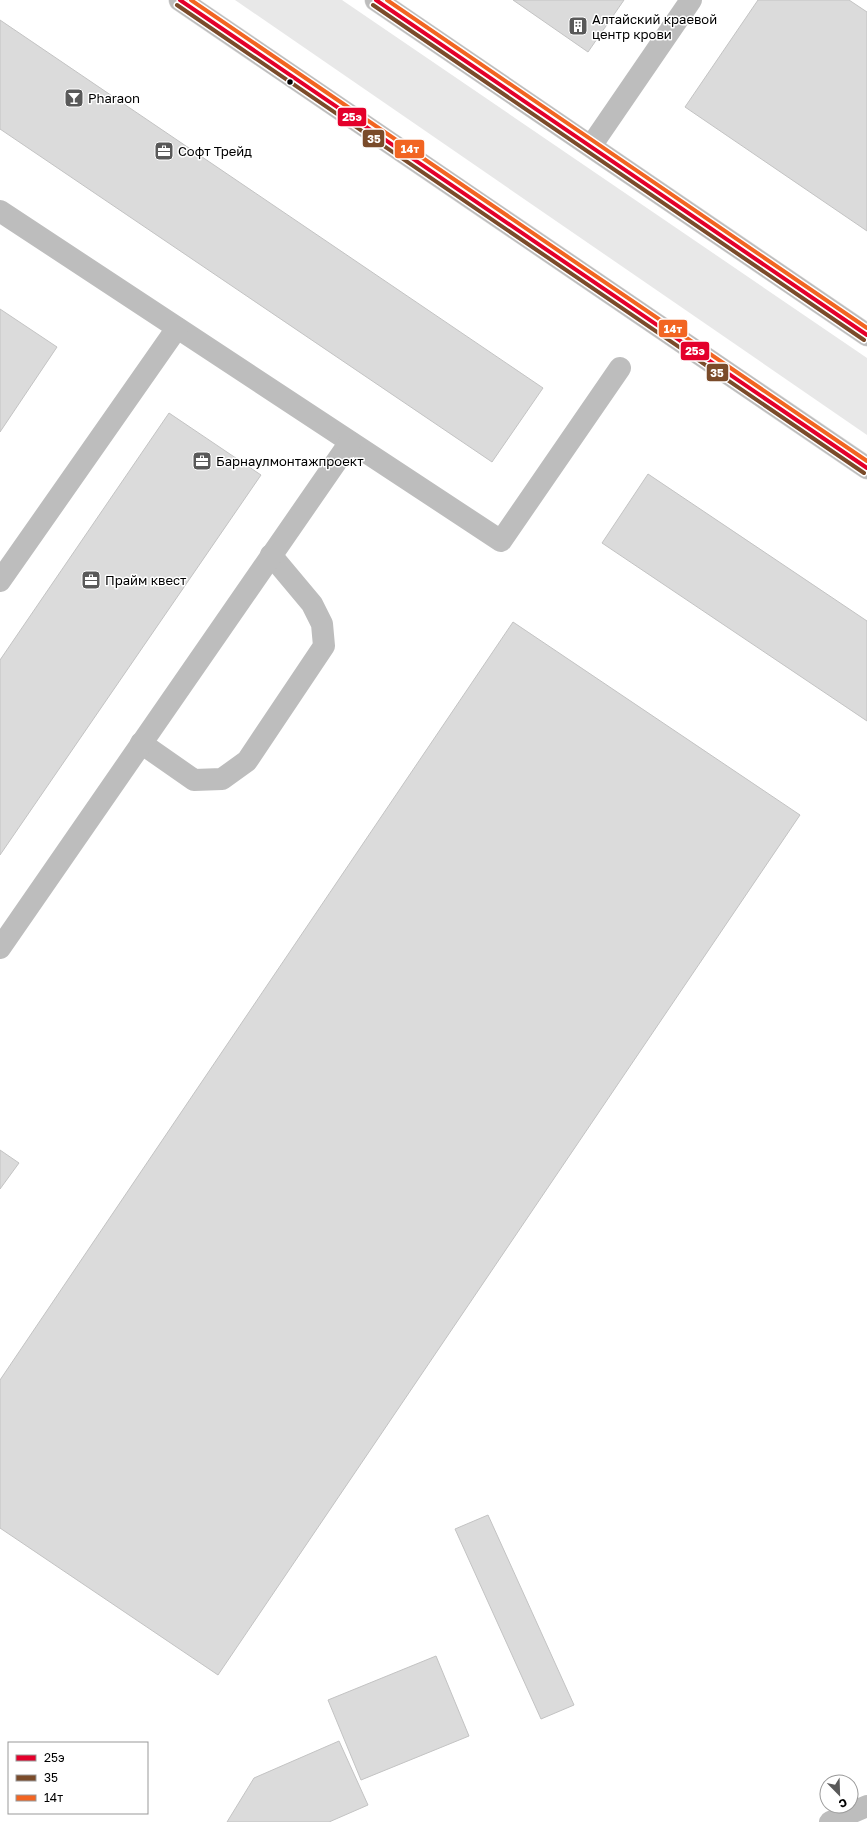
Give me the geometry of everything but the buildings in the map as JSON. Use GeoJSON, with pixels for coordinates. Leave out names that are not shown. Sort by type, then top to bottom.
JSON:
{"type":"FeatureCollection","features":[{"type":"Feature","properties":{"kind":"main road"},"geometry":{"type":"LineString","coordinates":[[180,0],[867,468]]}},
{"type":"Feature","properties":{"kind":"main road"},"geometry":{"type":"LineString","coordinates":[[376,0],[867,334]]}},
{"type":"Feature","properties":{"kind":"main road"},"geometry":{"type":"LineString","coordinates":[[590,146],[691,0]]}},
{"type":"Feature","properties":{"kind":"main road"},"geometry":{"type":"LineString","coordinates":[[0,211],[501,541],[620,368]]}},
{"type":"Feature","properties":{"kind":"main road"},"geometry":{"type":"LineString","coordinates":[[0,581],[177,328]]}},
{"type":"Feature","properties":{"kind":"main road"},"geometry":{"type":"LineString","coordinates":[[0,948],[350,442]]}},
{"type":"Feature","properties":{"kind":"main road"},"geometry":{"type":"LineString","coordinates":[[141,743],[194,780],[222,779],[247,761],[324,646],[322,624],[312,604],[271,555]]}},
{"type":"Feature","properties":{"kind":"main road"},"geometry":{"type":"LineString","coordinates":[[830,1822],[867,1806]]}},
{"type":"Feature","properties":{"kind":"shaded area"},"geometry":{"type":"Polygon","coordinates":[[[235,0],[342,0],[867,358],[867,435],[235,0]]]}},
{"type":"Feature","properties":{"kind":"transit line","name":"25э"},"geometry":{"type":"LineString","coordinates":[[180,0],[867,468]]}},
{"type":"Feature","properties":{"kind":"transit line","name":"14т"},"geometry":{"type":"LineString","coordinates":[[191,0],[867,461]]}},
{"type":"Feature","properties":{"kind":"transit line","name":"25э"},"geometry":{"type":"LineString","coordinates":[[376,0],[867,335]]}},
{"type":"Feature","properties":{"kind":"transit line","name":"14т"},"geometry":{"type":"LineString","coordinates":[[387,0],[867,328]]}},
{"type":"Feature","properties":{"kind":"transit line","name":"35"},"geometry":{"type":"LineString","coordinates":[[177,5],[864,473]]}},
{"type":"Feature","properties":{"kind":"transit line","name":"35"},"geometry":{"type":"LineString","coordinates":[[373,5],[864,340]]}},
{"type":"Feature","properties":{"kind":"place","name":"Алтайский краевой центр крови"},"geometry":{"type":"Point","coordinates":[578,26]}},
{"type":"Feature","properties":{"kind":"place","name":"Pharaon"},"geometry":{"type":"Point","coordinates":[74,98]}},
{"type":"Feature","properties":{"kind":"place","name":"Софт Трейд"},"geometry":{"type":"Point","coordinates":[164,151]}},
{"type":"Feature","properties":{"kind":"place","name":"Барнаулмонтажпроект"},"geometry":{"type":"Point","coordinates":[202,461]}},
{"type":"Feature","properties":{"kind":"place","name":"Прайм квест"},"geometry":{"type":"Point","coordinates":[91,580]}}]}
